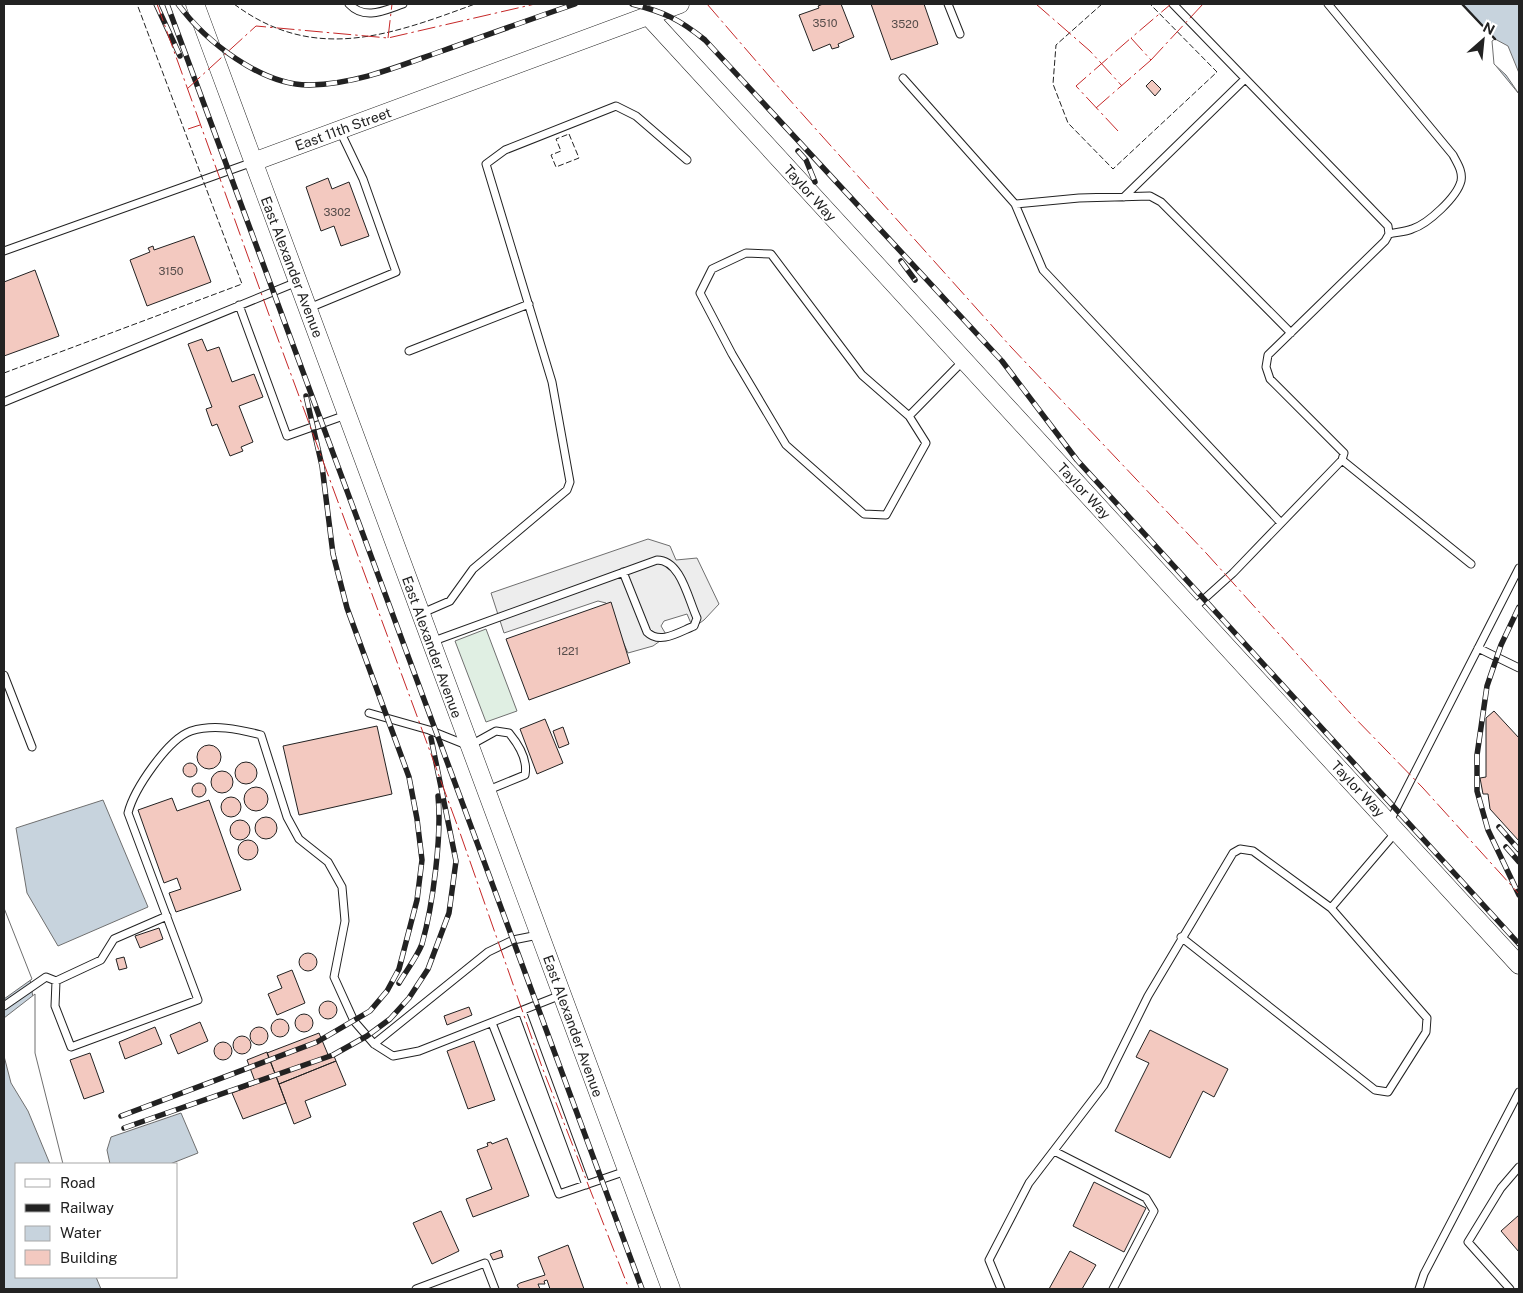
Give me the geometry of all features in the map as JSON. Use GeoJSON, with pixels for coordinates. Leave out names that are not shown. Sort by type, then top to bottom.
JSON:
{"type":"FeatureCollection","features":[{"type":"Feature","properties":{"kind":"street","name":"East Alexander Avenue"},"geometry":{"type":"LineString","coordinates":[[195,4],[671,1289]]}},
{"type":"Feature","properties":{"kind":"street","name":"East 11th Street"},"geometry":{"type":"LineString","coordinates":[[253,162],[680,4]]}},
{"type":"Feature","properties":{"kind":"street","name":"Taylor Way"},"geometry":{"type":"LineString","coordinates":[[649,17],[1519,965]]}},
{"type":"Feature","properties":{"kind":"lane"},"geometry":{"type":"LineString","coordinates":[[349,4],[356,10],[368,14],[403,4]]}},
{"type":"Feature","properties":{"kind":"lane"},"geometry":{"type":"LineString","coordinates":[[948,4],[960,34]]}},
{"type":"Feature","properties":{"kind":"lane"},"geometry":{"type":"LineString","coordinates":[[1173,4],[1388,226],[1389,234],[1385,241],[1268,356],[1266,367],[1270,379],[1344,453],[1342,460],[1233,573],[1192,609]]}},
{"type":"Feature","properties":{"kind":"lane"},"geometry":{"type":"LineString","coordinates":[[1328,4],[1453,155],[1460,168],[1461,180],[1456,191],[1429,221],[1412,229],[1389,234]]}},
{"type":"Feature","properties":{"kind":"lane"},"geometry":{"type":"LineString","coordinates":[[903,78],[1015,204],[1042,270],[1281,523]]}},
{"type":"Feature","properties":{"kind":"lane"},"geometry":{"type":"LineString","coordinates":[[1124,196],[1245,78]]}},
{"type":"Feature","properties":{"kind":"lane"},"geometry":{"type":"LineString","coordinates":[[420,614],[450,601],[473,569],[567,490],[570,482],[552,382],[486,164],[505,150],[616,106],[636,116],[687,160]]}},
{"type":"Feature","properties":{"kind":"lane"},"geometry":{"type":"LineString","coordinates":[[308,308],[396,272],[363,179],[340,130]]}},
{"type":"Feature","properties":{"kind":"lane","name":"East 11th Street"},"geometry":{"type":"LineString","coordinates":[[4,251],[253,162]]}},
{"type":"Feature","properties":{"kind":"lane"},"geometry":{"type":"LineString","coordinates":[[1015,204],[1079,198],[1150,196],[1160,202],[1291,333]]}},
{"type":"Feature","properties":{"kind":"lane"},"geometry":{"type":"LineString","coordinates":[[746,253],[771,254],[862,374],[909,416],[926,443],[886,515],[864,514],[786,445],[732,354],[700,293],[712,269],[746,253]]}},
{"type":"Feature","properties":{"kind":"lane"},"geometry":{"type":"LineString","coordinates":[[4,402],[297,282]]}},
{"type":"Feature","properties":{"kind":"lane"},"geometry":{"type":"LineString","coordinates":[[409,352],[529,304]]}},
{"type":"Feature","properties":{"kind":"lane"},"geometry":{"type":"LineString","coordinates":[[239,305],[287,436],[347,414]]}},
{"type":"Feature","properties":{"kind":"lane"},"geometry":{"type":"LineString","coordinates":[[909,416],[964,360]]}},
{"type":"Feature","properties":{"kind":"lane"},"geometry":{"type":"LineString","coordinates":[[1342,460],[1471,564]]}},
{"type":"Feature","properties":{"kind":"lane"},"geometry":{"type":"LineString","coordinates":[[431,642],[623,572],[657,560],[666,560],[674,565],[697,618],[694,626],[662,639],[653,638],[647,632],[623,572]]}},
{"type":"Feature","properties":{"kind":"lane"},"geometry":{"type":"LineString","coordinates":[[1331,908],[1392,827],[1478,648],[1519,568]]}},
{"type":"Feature","properties":{"kind":"lane"},"geometry":{"type":"LineString","coordinates":[[1478,648],[1519,668]]}},
{"type":"Feature","properties":{"kind":"lane"},"geometry":{"type":"LineString","coordinates":[[4,675],[32,746]]}},
{"type":"Feature","properties":{"kind":"lane"},"geometry":{"type":"LineString","coordinates":[[369,713],[429,730],[469,746],[496,731],[509,733],[517,743],[527,766],[525,776],[486,791]]}},
{"type":"Feature","properties":{"kind":"lane"},"geometry":{"type":"LineString","coordinates":[[56,981],[56,1006],[71,1047],[198,1000],[128,813],[132,799],[166,751],[190,732],[229,727],[261,735],[287,817],[299,839],[328,862],[342,887],[345,921],[334,977],[354,1021],[374,1044],[392,1056],[419,1051],[562,995]]}},
{"type":"Feature","properties":{"kind":"lane"},"geometry":{"type":"LineString","coordinates":[[1001,1289],[989,1260],[1029,1183],[1104,1085],[1148,996],[1181,937],[1233,853],[1240,848],[1253,851],[1331,908],[1427,1018],[1426,1032],[1388,1092],[1375,1090],[1181,937]]}},
{"type":"Feature","properties":{"kind":"lane"},"geometry":{"type":"LineString","coordinates":[[4,1006],[46,977],[56,981],[102,960],[114,939],[167,916]]}},
{"type":"Feature","properties":{"kind":"lane"},"geometry":{"type":"LineString","coordinates":[[374,1044],[488,952],[513,940],[539,934]]}},
{"type":"Feature","properties":{"kind":"lane"},"geometry":{"type":"LineString","coordinates":[[522,1011],[586,1185]]}},
{"type":"Feature","properties":{"kind":"lane"},"geometry":{"type":"LineString","coordinates":[[492,1022],[559,1194],[626,1170]]}},
{"type":"Feature","properties":{"kind":"lane"},"geometry":{"type":"LineString","coordinates":[[1419,1289],[1424,1274],[1519,1092]]}},
{"type":"Feature","properties":{"kind":"lane"},"geometry":{"type":"LineString","coordinates":[[1054,1151],[1146,1198],[1154,1211],[1113,1289]]}},
{"type":"Feature","properties":{"kind":"lane"},"geometry":{"type":"LineString","coordinates":[[1510,1289],[1468,1242],[1501,1188],[1519,1167]]}},
{"type":"Feature","properties":{"kind":"lane"},"geometry":{"type":"LineString","coordinates":[[416,1289],[485,1263],[495,1289]]}},
{"type":"Feature","properties":{"kind":"green space"},"geometry":{"type":"Polygon","coordinates":[[[486,629],[517,711],[486,722],[455,641],[486,629]]]}},
{"type":"Feature","properties":{"kind":"shaded area"},"geometry":{"type":"Polygon","coordinates":[[[648,539],[670,546],[676,560],[697,558],[719,604],[704,620],[693,628],[687,614],[664,621],[661,626],[667,636],[653,646],[628,653],[606,603],[598,601],[504,633],[491,593],[648,539]]]}},
{"type":"Feature","properties":{"kind":"water"},"geometry":{"type":"Polygon","coordinates":[[[1462,4],[1519,4],[1519,94],[1496,66],[1495,39],[1462,4]]]}},
{"type":"Feature","properties":{"kind":"water"},"geometry":{"type":"Polygon","coordinates":[[[103,800],[148,907],[58,946],[27,893],[16,828],[103,800]]]}},
{"type":"Feature","properties":{"kind":"water"},"geometry":{"type":"Polygon","coordinates":[[[4,911],[30,979],[34,1004],[32,1053],[61,1163],[15,1163],[15,1278],[96,1278],[101,1289],[4,1289],[4,911]]]}},
{"type":"Feature","properties":{"kind":"water"},"geometry":{"type":"Polygon","coordinates":[[[181,1113],[198,1153],[173,1163],[110,1163],[107,1150],[111,1137],[181,1113]]]}},
{"type":"Feature","properties":{"kind":"pier"},"geometry":{"type":"Polygon","coordinates":[[[1495,39],[1508,46],[1519,73],[1519,94],[1506,75],[1494,64],[1492,41],[1495,39]]]}},
{"type":"Feature","properties":{"kind":"pier"},"geometry":{"type":"Polygon","coordinates":[[[4,908],[32,979],[4,999],[4,908]]]}},
{"type":"Feature","properties":{"kind":"pier"},"geometry":{"type":"Polygon","coordinates":[[[35,994],[35,1053],[63,1163],[50,1163],[28,1111],[11,1083],[4,1056],[4,1018],[35,994]]]}},
{"type":"Feature","properties":{"kind":"building"},"geometry":{"type":"Polygon","coordinates":[[[823,4],[841,4],[854,37],[838,44],[839,47],[832,49],[830,44],[813,51],[799,15],[819,8],[818,6],[823,4]]]}},
{"type":"Feature","properties":{"kind":"building"},"geometry":{"type":"Polygon","coordinates":[[[871,4],[924,4],[938,44],[891,60],[871,4]]]}},
{"type":"Feature","properties":{"kind":"building"},"geometry":{"type":"Polygon","coordinates":[[[1152,80],[1161,89],[1155,96],[1146,86],[1152,80]]]}},
{"type":"Feature","properties":{"kind":"building"},"geometry":{"type":"Polygon","coordinates":[[[328,178],[332,189],[349,182],[369,236],[341,246],[334,226],[321,231],[306,187],[328,178]]]}},
{"type":"Feature","properties":{"kind":"building"},"geometry":{"type":"Polygon","coordinates":[[[194,236],[211,282],[147,306],[130,260],[150,252],[148,248],[153,246],[154,250],[194,236]]]}},
{"type":"Feature","properties":{"kind":"building"},"geometry":{"type":"Polygon","coordinates":[[[35,270],[59,336],[4,356],[4,282],[35,270]]]}},
{"type":"Feature","properties":{"kind":"building"},"geometry":{"type":"Polygon","coordinates":[[[202,339],[207,351],[219,347],[232,382],[254,374],[263,397],[239,406],[253,442],[241,447],[243,451],[230,456],[217,424],[212,426],[206,409],[212,407],[188,344],[202,339]]]}},
{"type":"Feature","properties":{"kind":"building"},"geometry":{"type":"Polygon","coordinates":[[[611,602],[630,663],[529,700],[506,639],[611,602]]]}},
{"type":"Feature","properties":{"kind":"building"},"geometry":{"type":"Polygon","coordinates":[[[1494,711],[1519,738],[1519,841],[1490,809],[1488,794],[1483,794],[1480,778],[1486,777],[1486,718],[1494,711]]]}},
{"type":"Feature","properties":{"kind":"building"},"geometry":{"type":"Polygon","coordinates":[[[545,719],[563,763],[537,774],[520,729],[545,719]]]}},
{"type":"Feature","properties":{"kind":"building"},"geometry":{"type":"Polygon","coordinates":[[[377,726],[392,794],[299,815],[283,746],[377,726]]]}},
{"type":"Feature","properties":{"kind":"building"},"geometry":{"type":"Polygon","coordinates":[[[563,727],[569,744],[559,748],[553,731],[563,727]]]}},
{"type":"Feature","properties":{"kind":"building"},"geometry":{"type":"Polygon","coordinates":[[[209,745],[217,749],[221,757],[217,765],[209,769],[201,765],[197,757],[201,749],[209,745]]]}},
{"type":"Feature","properties":{"kind":"building"},"geometry":{"type":"Polygon","coordinates":[[[242,762],[250,762],[257,769],[257,777],[250,784],[242,784],[235,777],[235,769],[242,762]]]}},
{"type":"Feature","properties":{"kind":"building"},"geometry":{"type":"Polygon","coordinates":[[[187,763],[193,763],[197,770],[193,777],[187,777],[183,773],[183,767],[187,763]]]}},
{"type":"Feature","properties":{"kind":"building"},"geometry":{"type":"Polygon","coordinates":[[[218,771],[226,771],[233,778],[233,786],[226,793],[218,793],[211,786],[211,778],[218,771]]]}},
{"type":"Feature","properties":{"kind":"building"},"geometry":{"type":"Polygon","coordinates":[[[196,783],[202,783],[206,790],[202,797],[196,797],[192,793],[192,787],[196,783]]]}},
{"type":"Feature","properties":{"kind":"building"},"geometry":{"type":"Polygon","coordinates":[[[256,787],[264,791],[268,799],[264,807],[256,811],[248,807],[244,799],[248,791],[256,787]]]}},
{"type":"Feature","properties":{"kind":"building"},"geometry":{"type":"Polygon","coordinates":[[[231,797],[238,800],[241,807],[238,814],[231,817],[224,814],[221,807],[224,800],[231,797]]]}},
{"type":"Feature","properties":{"kind":"building"},"geometry":{"type":"Polygon","coordinates":[[[172,798],[177,811],[209,800],[241,890],[176,912],[169,893],[181,889],[177,878],[164,883],[138,810],[172,798]]]}},
{"type":"Feature","properties":{"kind":"building"},"geometry":{"type":"Polygon","coordinates":[[[262,817],[270,817],[277,824],[277,832],[270,839],[262,839],[255,832],[255,824],[262,817]]]}},
{"type":"Feature","properties":{"kind":"building"},"geometry":{"type":"Polygon","coordinates":[[[240,820],[247,823],[250,830],[247,837],[240,840],[233,837],[230,830],[233,823],[240,820]]]}},
{"type":"Feature","properties":{"kind":"building"},"geometry":{"type":"Polygon","coordinates":[[[248,840],[255,843],[258,850],[255,857],[248,860],[241,857],[238,850],[241,843],[248,840]]]}},
{"type":"Feature","properties":{"kind":"building"},"geometry":{"type":"Polygon","coordinates":[[[159,928],[163,939],[140,948],[135,936],[159,928]]]}},
{"type":"Feature","properties":{"kind":"building"},"geometry":{"type":"Polygon","coordinates":[[[308,953],[314,956],[317,962],[314,968],[308,971],[302,968],[299,962],[302,956],[308,953]]]}},
{"type":"Feature","properties":{"kind":"building"},"geometry":{"type":"Polygon","coordinates":[[[124,957],[127,968],[119,970],[116,959],[124,957]]]}},
{"type":"Feature","properties":{"kind":"building"},"geometry":{"type":"Polygon","coordinates":[[[292,970],[305,1003],[277,1015],[268,994],[282,988],[277,976],[292,970]]]}},
{"type":"Feature","properties":{"kind":"building"},"geometry":{"type":"Polygon","coordinates":[[[328,1001],[334,1004],[337,1010],[334,1016],[328,1019],[322,1016],[319,1010],[322,1004],[328,1001]]]}},
{"type":"Feature","properties":{"kind":"building"},"geometry":{"type":"Polygon","coordinates":[[[469,1007],[472,1015],[447,1025],[444,1016],[469,1007]]]}},
{"type":"Feature","properties":{"kind":"building"},"geometry":{"type":"Polygon","coordinates":[[[304,1014],[310,1017],[313,1023],[310,1029],[304,1032],[298,1029],[295,1023],[298,1017],[304,1014]]]}},
{"type":"Feature","properties":{"kind":"building"},"geometry":{"type":"Polygon","coordinates":[[[280,1019],[286,1022],[289,1028],[286,1034],[280,1037],[274,1034],[271,1028],[274,1022],[280,1019]]]}},
{"type":"Feature","properties":{"kind":"building"},"geometry":{"type":"Polygon","coordinates":[[[200,1022],[208,1041],[178,1054],[170,1035],[200,1022]]]}},
{"type":"Feature","properties":{"kind":"building"},"geometry":{"type":"Polygon","coordinates":[[[155,1027],[162,1044],[125,1059],[119,1042],[155,1027]]]}},
{"type":"Feature","properties":{"kind":"building"},"geometry":{"type":"Polygon","coordinates":[[[259,1027],[265,1030],[268,1036],[265,1042],[259,1045],[253,1042],[250,1036],[253,1030],[259,1027]]]}},
{"type":"Feature","properties":{"kind":"building"},"geometry":{"type":"Polygon","coordinates":[[[1150,1030],[1228,1069],[1214,1097],[1203,1091],[1170,1158],[1115,1131],[1149,1063],[1136,1057],[1150,1030]]]}},
{"type":"Feature","properties":{"kind":"building"},"geometry":{"type":"Polygon","coordinates":[[[319,1033],[329,1057],[334,1056],[336,1061],[279,1084],[267,1053],[319,1033]]]}},
{"type":"Feature","properties":{"kind":"building"},"geometry":{"type":"Polygon","coordinates":[[[242,1036],[248,1039],[251,1045],[248,1051],[242,1054],[236,1051],[233,1045],[236,1039],[242,1036]]]}},
{"type":"Feature","properties":{"kind":"building"},"geometry":{"type":"Polygon","coordinates":[[[474,1041],[495,1100],[468,1109],[447,1051],[474,1041]]]}},
{"type":"Feature","properties":{"kind":"building"},"geometry":{"type":"Polygon","coordinates":[[[223,1042],[229,1045],[232,1051],[229,1057],[223,1060],[217,1057],[214,1051],[217,1045],[223,1042]]]}},
{"type":"Feature","properties":{"kind":"building"},"geometry":{"type":"Polygon","coordinates":[[[267,1052],[286,1103],[243,1119],[232,1093],[256,1084],[247,1060],[267,1052]]]}},
{"type":"Feature","properties":{"kind":"building"},"geometry":{"type":"Polygon","coordinates":[[[90,1053],[104,1092],[84,1099],[70,1060],[90,1053]]]}},
{"type":"Feature","properties":{"kind":"building"},"geometry":{"type":"Polygon","coordinates":[[[336,1061],[346,1085],[305,1101],[311,1117],[294,1124],[279,1084],[336,1061]]]}},
{"type":"Feature","properties":{"kind":"building"},"geometry":{"type":"Polygon","coordinates":[[[507,1138],[529,1196],[473,1217],[466,1199],[492,1189],[477,1150],[488,1146],[487,1143],[491,1142],[492,1144],[507,1138]]]}},
{"type":"Feature","properties":{"kind":"building"},"geometry":{"type":"Polygon","coordinates":[[[1094,1182],[1146,1208],[1124,1252],[1073,1226],[1094,1182]]]}},
{"type":"Feature","properties":{"kind":"building"},"geometry":{"type":"Polygon","coordinates":[[[441,1211],[459,1251],[432,1264],[413,1223],[441,1211]]]}},
{"type":"Feature","properties":{"kind":"building"},"geometry":{"type":"Polygon","coordinates":[[[1519,1215],[1519,1252],[1501,1231],[1519,1215]]]}},
{"type":"Feature","properties":{"kind":"building"},"geometry":{"type":"Polygon","coordinates":[[[568,1245],[584,1289],[550,1289],[547,1280],[544,1281],[545,1284],[538,1284],[540,1289],[519,1289],[517,1285],[520,1283],[545,1275],[538,1257],[568,1245]]]}},
{"type":"Feature","properties":{"kind":"building"},"geometry":{"type":"Polygon","coordinates":[[[501,1250],[503,1257],[493,1260],[490,1254],[501,1250]]]}},
{"type":"Feature","properties":{"kind":"building"},"geometry":{"type":"Polygon","coordinates":[[[1070,1251],[1096,1265],[1082,1289],[1049,1289],[1070,1251]]]}},
{"type":"Feature","properties":{"kind":"railway"},"geometry":{"type":"LineString","coordinates":[[156,4],[180,56]]}},
{"type":"Feature","properties":{"kind":"railway"},"geometry":{"type":"LineString","coordinates":[[167,4],[642,1289]]}},
{"type":"Feature","properties":{"kind":"railway"},"geometry":{"type":"LineString","coordinates":[[178,4],[203,32],[236,59],[254,70],[273,78],[310,85],[327,84],[378,73],[575,4]]}},
{"type":"Feature","properties":{"kind":"railway"},"geometry":{"type":"LineString","coordinates":[[632,4],[671,17],[705,40],[1002,361],[1077,460],[1519,944]]}},
{"type":"Feature","properties":{"kind":"railway"},"geometry":{"type":"LineString","coordinates":[[798,151],[806,160],[815,182]]}},
{"type":"Feature","properties":{"kind":"railway"},"geometry":{"type":"LineString","coordinates":[[901,261],[915,280]]}},
{"type":"Feature","properties":{"kind":"railway"},"geometry":{"type":"LineString","coordinates":[[121,1116],[317,1042],[370,1011],[387,991],[399,969],[417,900],[422,860],[409,777],[347,608],[333,554],[322,466],[306,396]]}},
{"type":"Feature","properties":{"kind":"railway"},"geometry":{"type":"LineString","coordinates":[[1519,607],[1501,645],[1487,686],[1477,755],[1477,791],[1488,830],[1519,895]]}},
{"type":"Feature","properties":{"kind":"railway"},"geometry":{"type":"LineString","coordinates":[[124,1128],[333,1055],[367,1036],[390,1019],[409,998],[428,969],[449,913],[456,861],[431,738]]}},
{"type":"Feature","properties":{"kind":"railway"},"geometry":{"type":"LineString","coordinates":[[399,983],[420,949],[426,928],[438,850],[438,796]]}},
{"type":"Feature","properties":{"kind":"railway"},"geometry":{"type":"LineString","coordinates":[[1499,827],[1519,850]]}},
{"type":"Feature","properties":{"kind":"railway"},"geometry":{"type":"LineString","coordinates":[[1506,847],[1519,862]]}},
{"type":"Feature","properties":{"kind":"fence"},"geometry":{"type":"LineString","coordinates":[[4,373],[242,284],[137,4]]}},
{"type":"Feature","properties":{"kind":"fence"},"geometry":{"type":"LineString","coordinates":[[234,4],[264,22],[294,34],[323,39],[353,38],[383,33],[413,26],[475,4]]}},
{"type":"Feature","properties":{"kind":"fence"},"geometry":{"type":"LineString","coordinates":[[1102,4],[1056,45],[1053,84],[1068,123],[1113,169],[1217,72],[1150,4]]}},
{"type":"Feature","properties":{"kind":"fence"},"geometry":{"type":"LineString","coordinates":[[569,134],[579,158],[556,167],[551,155],[561,151],[556,139],[569,134]]}},
{"type":"Feature","properties":{"kind":"wall"},"geometry":{"type":"LineString","coordinates":[[1462,4],[1495,39]]}},
{"type":"Feature","properties":{"kind":"power"},"geometry":{"type":"LineString","coordinates":[[157,4],[268,312],[459,830],[542,1067],[629,1289]]}},
{"type":"Feature","properties":{"kind":"power"},"geometry":{"type":"LineString","coordinates":[[388,38],[392,4]]}},
{"type":"Feature","properties":{"kind":"power"},"geometry":{"type":"LineString","coordinates":[[187,89],[256,26],[388,38],[535,4]]}},
{"type":"Feature","properties":{"kind":"power"},"geometry":{"type":"LineString","coordinates":[[707,4],[788,98],[1011,347],[1207,554],[1351,714],[1423,788],[1519,894]]}},
{"type":"Feature","properties":{"kind":"power"},"geometry":{"type":"LineString","coordinates":[[1036,4],[1090,51],[1122,86]]}},
{"type":"Feature","properties":{"kind":"power"},"geometry":{"type":"LineString","coordinates":[[1096,108],[1151,60],[1131,38],[1171,4]]}},
{"type":"Feature","properties":{"kind":"power"},"geometry":{"type":"LineString","coordinates":[[1151,60],[1203,4]]}},
{"type":"Feature","properties":{"kind":"power"},"geometry":{"type":"LineString","coordinates":[[1118,131],[1076,86],[1131,38]]}},
{"type":"Feature","properties":{"kind":"power"},"geometry":{"type":"LineString","coordinates":[[188,129],[200,125]]}}]}
